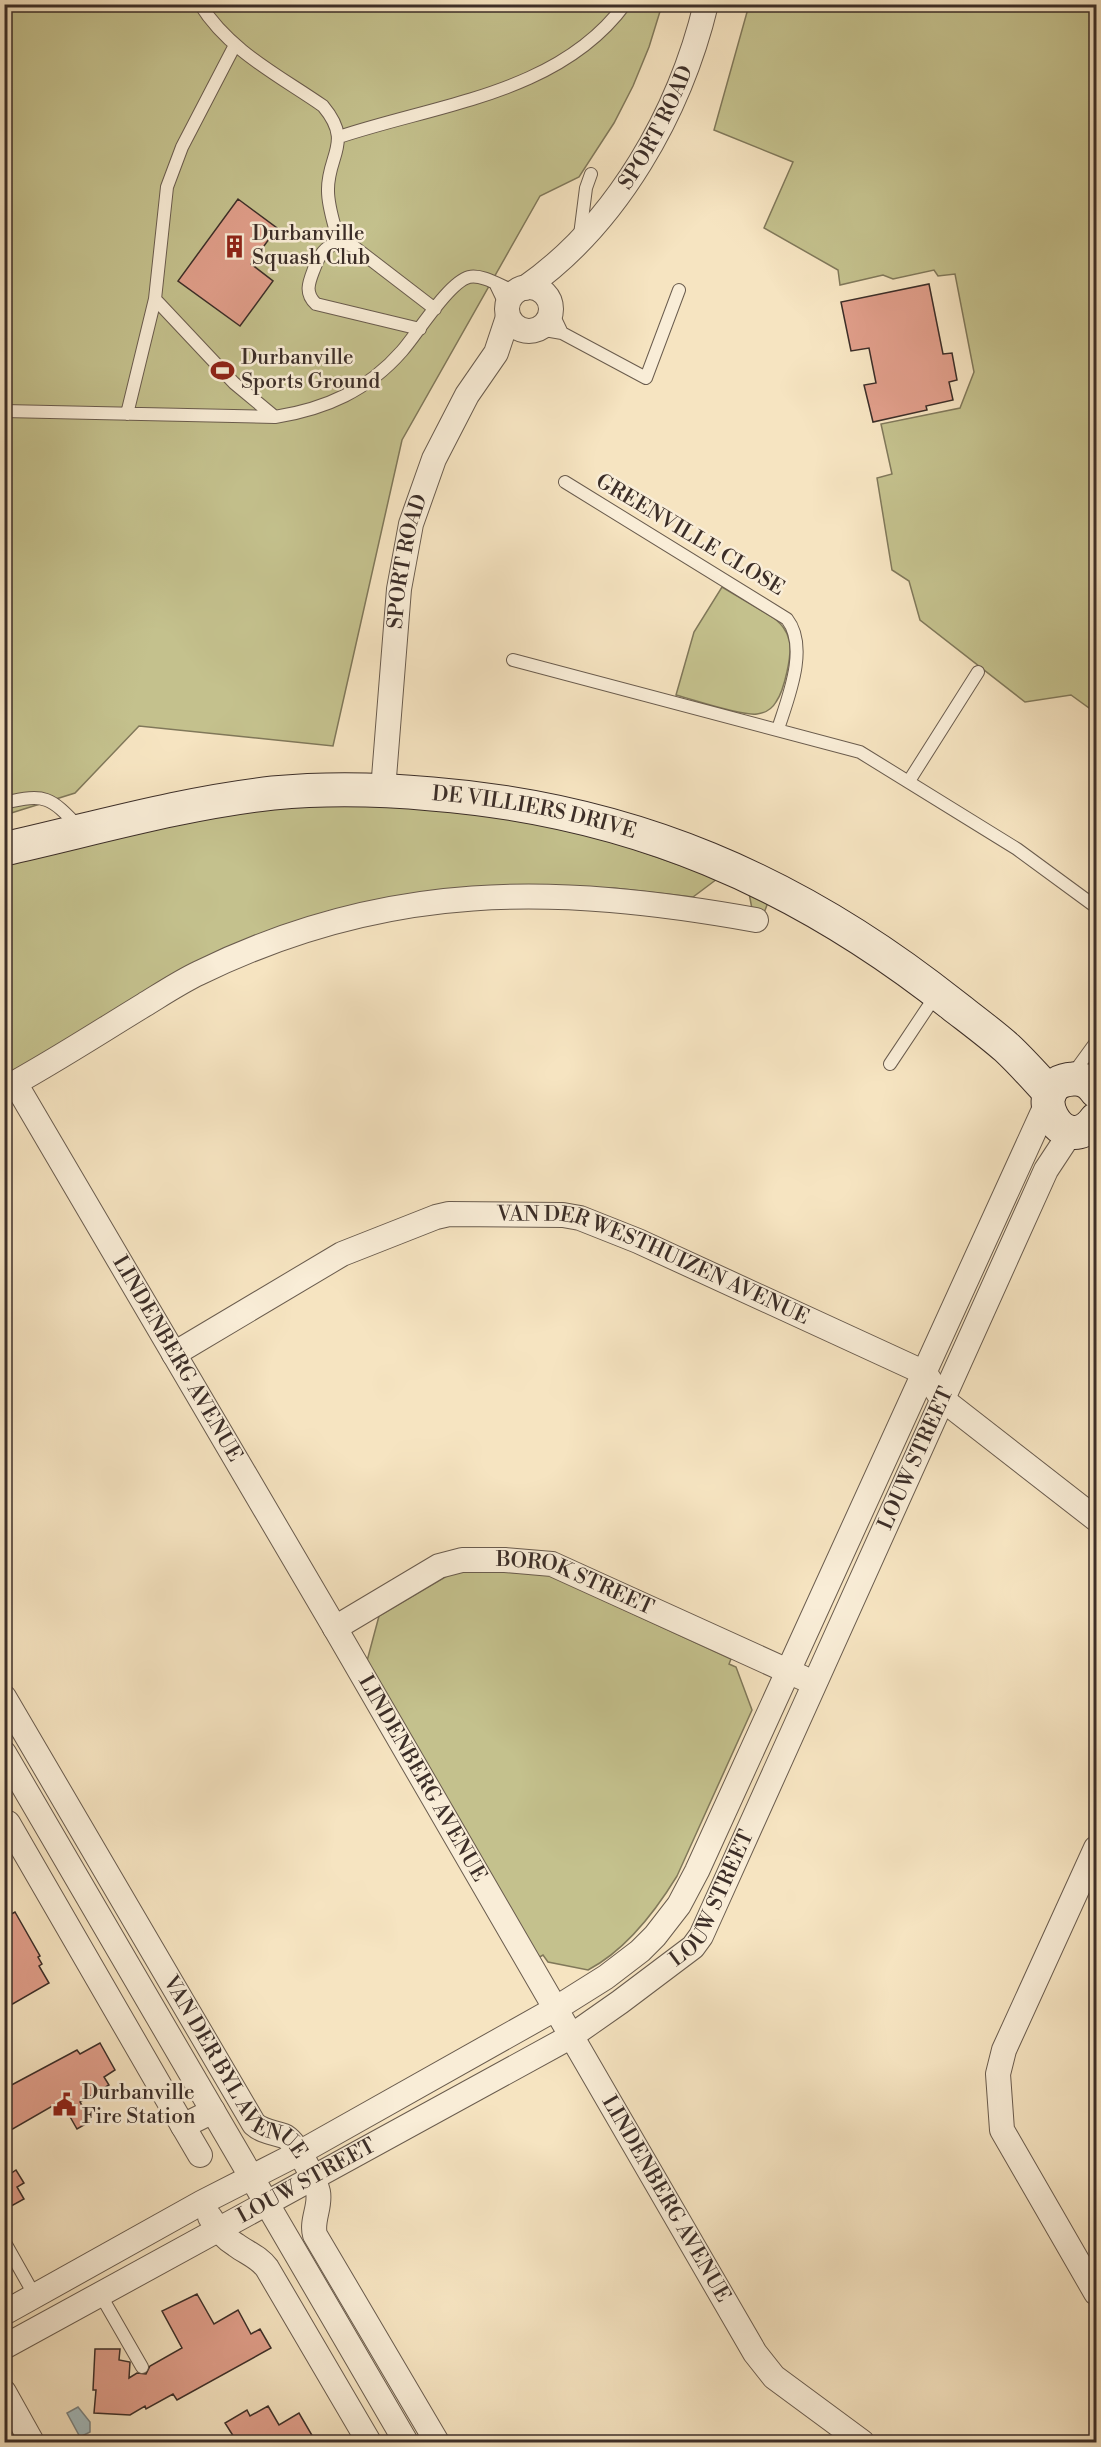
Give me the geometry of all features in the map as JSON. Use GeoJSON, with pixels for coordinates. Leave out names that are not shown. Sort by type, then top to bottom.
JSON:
{"type":"FeatureCollection","features":[{"type":"Feature","properties":{"kind":"street","name":"SPORT ROAD"},"geometry":{"type":"LineString","coordinates":[[383,790],[399,589],[411,524],[429,470],[449,426],[496,353],[511,298],[553,269],[580,241],[625,184],[666,115],[688,63],[706,4]]}},
{"type":"Feature","properties":{"kind":"street","name":"SPORT ROAD"},"geometry":{"type":"LineString","coordinates":[[496,353],[546,321],[580,241]]}},
{"type":"Feature","properties":{"kind":"street"},"geometry":{"type":"LineString","coordinates":[[535,288],[543,292],[546,321],[521,330],[513,325],[511,298],[535,288]]}},
{"type":"Feature","properties":{"kind":"street","name":"DE VILLIERS DRIVE"},"geometry":{"type":"LineString","coordinates":[[4,849],[192,805],[233,798],[316,790],[383,790],[484,798],[595,820],[675,845],[753,877],[804,903],[882,952],[1008,1049],[1074,1085],[1049,1113],[1062,1129],[1088,1128]]}},
{"type":"Feature","properties":{"kind":"street"},"geometry":{"type":"LineString","coordinates":[[10,1086],[198,973],[286,934],[367,913],[450,900],[497,896],[564,896],[652,903],[756,920]]}},
{"type":"Feature","properties":{"kind":"street","name":"LOUW STREET"},"geometry":{"type":"LineString","coordinates":[[4,2313],[201,2203],[298,2153],[555,2009],[606,1977],[640,1952],[655,1936],[680,1905],[697,1871],[925,1373],[1074,1085]]}},
{"type":"Feature","properties":{"kind":"street","name":"LINDENBERG AVENUE"},"geometry":{"type":"LineString","coordinates":[[10,1086],[174,1354],[755,2353],[774,2378],[862,2442]]}},
{"type":"Feature","properties":{"kind":"street","name":"LOUW STREET"},"geometry":{"type":"LineString","coordinates":[[4,2347],[570,2037],[689,1952],[698,1942],[1046,1170],[1088,1128]]}},
{"type":"Feature","properties":{"kind":"street","name":"VAN DER WESTHUIZEN AVENUE"},"geometry":{"type":"LineString","coordinates":[[174,1354],[342,1254],[436,1217],[449,1214],[563,1215],[580,1218],[638,1241],[925,1373]]}},
{"type":"Feature","properties":{"kind":"street"},"geometry":{"type":"LineString","coordinates":[[925,1373],[942,1399],[1096,1519]]}},
{"type":"Feature","properties":{"kind":"street","name":"BOROK STREET"},"geometry":{"type":"LineString","coordinates":[[335,1628],[439,1566],[462,1560],[505,1560],[552,1564],[814,1684]]}},
{"type":"Feature","properties":{"kind":"street","name":"VAN DER BYL AVENUE"},"geometry":{"type":"LineString","coordinates":[[4,1697],[254,2124],[259,2129],[288,2138],[312,2177],[318,2196],[315,2235],[436,2442]]}},
{"type":"Feature","properties":{"kind":"street","name":"VAN DER BYL AVENUE"},"geometry":{"type":"LineString","coordinates":[[5,1755],[406,2442]]}},
{"type":"Feature","properties":{"kind":"street"},"geometry":{"type":"LineString","coordinates":[[36,1807],[6,1824],[200,2154]]}},
{"type":"Feature","properties":{"kind":"street"},"geometry":{"type":"LineString","coordinates":[[1096,1848],[1004,2050],[998,2073],[1002,2130],[1096,2293]]}},
{"type":"Feature","properties":{"kind":"street"},"geometry":{"type":"LineString","coordinates":[[183,2126],[213,2111]]}},
{"type":"Feature","properties":{"kind":"street"},"geometry":{"type":"LineString","coordinates":[[201,2203],[217,2230],[264,2264],[369,2442]]}},
{"type":"Feature","properties":{"kind":"street"},"geometry":{"type":"LineString","coordinates":[[4,2392],[26,2440]]}},
{"type":"Feature","properties":{"kind":"lane"},"geometry":{"type":"LineString","coordinates":[[200,4],[210,20],[235,45],[324,106],[331,115],[339,137],[338,148],[328,174],[327,193],[339,243]]}},
{"type":"Feature","properties":{"kind":"lane"},"geometry":{"type":"LineString","coordinates":[[339,137],[500,90],[527,79],[578,52],[608,26],[626,4]]}},
{"type":"Feature","properties":{"kind":"lane"},"geometry":{"type":"LineString","coordinates":[[127,414],[155,299],[167,187],[182,147],[235,45]]}},
{"type":"Feature","properties":{"kind":"lane"},"geometry":{"type":"LineString","coordinates":[[580,241],[586,188],[591,174]]}},
{"type":"Feature","properties":{"kind":"lane"},"geometry":{"type":"LineString","coordinates":[[420,329],[320,306],[313,301],[308,288],[319,255],[329,246],[339,243],[353,246],[435,309]]}},
{"type":"Feature","properties":{"kind":"lane"},"geometry":{"type":"LineString","coordinates":[[4,411],[275,417],[319,408],[353,393],[386,367],[456,284],[467,278],[480,277],[511,298]]}},
{"type":"Feature","properties":{"kind":"lane"},"geometry":{"type":"LineString","coordinates":[[546,321],[646,378],[678,290]]}},
{"type":"Feature","properties":{"kind":"lane"},"geometry":{"type":"LineString","coordinates":[[155,299],[234,383],[275,417]]}},
{"type":"Feature","properties":{"kind":"lane","name":"GREENVILLE CLOSE"},"geometry":{"type":"LineString","coordinates":[[565,482],[786,619],[798,644],[788,698],[778,729]]}},
{"type":"Feature","properties":{"kind":"lane"},"geometry":{"type":"LineString","coordinates":[[513,660],[860,752],[1017,849],[1096,907]]}},
{"type":"Feature","properties":{"kind":"lane"},"geometry":{"type":"LineString","coordinates":[[909,781],[978,672]]}},
{"type":"Feature","properties":{"kind":"lane"},"geometry":{"type":"LineString","coordinates":[[4,803],[28,797],[42,798],[56,803],[83,831]]}},
{"type":"Feature","properties":{"kind":"lane"},"geometry":{"type":"LineString","coordinates":[[890,1064],[937,993]]}},
{"type":"Feature","properties":{"kind":"lane"},"geometry":{"type":"LineString","coordinates":[[1074,1085],[1096,1042]]}},
{"type":"Feature","properties":{"kind":"lane"},"geometry":{"type":"LineString","coordinates":[[4,2241],[35,2296]]}},
{"type":"Feature","properties":{"kind":"lane"},"geometry":{"type":"LineString","coordinates":[[100,2294],[142,2367]]}},
{"type":"Feature","properties":{"kind":"shaded area","name":"Durbanville Sports Ground"},"geometry":{"type":"Polygon","coordinates":[[[5,5],[662,5],[649,47],[614,123],[579,177],[540,196],[402,440],[333,746],[139,726],[75,793],[5,815],[5,5]]]}},
{"type":"Feature","properties":{"kind":"shaded area"},"geometry":{"type":"Polygon","coordinates":[[[749,5],[1096,5],[1096,713],[1071,695],[1025,702],[920,620],[909,581],[892,570],[877,478],[892,474],[881,424],[960,408],[974,372],[955,274],[938,276],[934,270],[893,279],[883,275],[840,285],[838,270],[764,228],[793,162],[714,130],[749,5]]]}},
{"type":"Feature","properties":{"kind":"shaded area"},"geometry":{"type":"Polygon","coordinates":[[[722,587],[774,618],[788,636],[790,654],[782,690],[770,709],[763,713],[740,713],[676,695],[694,632],[722,587]]]}},
{"type":"Feature","properties":{"kind":"shaded area"},"geometry":{"type":"Polygon","coordinates":[[[319,801],[549,819],[770,897],[764,913],[752,909],[749,893],[717,879],[693,897],[614,888],[502,887],[381,899],[5,1078],[4,863],[183,820],[319,801]]]}},
{"type":"Feature","properties":{"kind":"shaded area"},"geometry":{"type":"Polygon","coordinates":[[[457,1570],[547,1574],[731,1659],[729,1664],[736,1667],[752,1710],[677,1876],[659,1903],[627,1941],[602,1962],[588,1970],[548,1962],[543,1955],[538,1958],[367,1661],[379,1616],[457,1570]]]}},
{"type":"Feature","properties":{"kind":"water"},"geometry":{"type":"Polygon","coordinates":[[[78,2407],[90,2422],[90,2432],[80,2437],[67,2413],[78,2407]]]}},
{"type":"Feature","properties":{"kind":"building","name":"Durbanville Squash Club"},"geometry":{"type":"Polygon","coordinates":[[[238,199],[277,228],[251,264],[273,281],[240,326],[178,281],[238,199]]]}},
{"type":"Feature","properties":{"kind":"building"},"geometry":{"type":"Polygon","coordinates":[[[929,284],[943,354],[952,353],[957,380],[949,382],[953,400],[926,406],[927,410],[873,422],[864,385],[876,383],[869,348],[851,351],[841,302],[929,284]]]}},
{"type":"Feature","properties":{"kind":"building"},"geometry":{"type":"Polygon","coordinates":[[[15,1912],[40,1956],[38,1957],[42,1964],[39,1966],[49,1983],[4,2009],[4,1918],[15,1912]]]}},
{"type":"Feature","properties":{"kind":"building"},"geometry":{"type":"Polygon","coordinates":[[[100,2043],[115,2070],[104,2077],[109,2085],[80,2102],[91,2121],[77,2129],[61,2101],[4,2134],[4,2089],[77,2050],[80,2054],[100,2043]]]}},
{"type":"Feature","properties":{"kind":"building"},"geometry":{"type":"Polygon","coordinates":[[[4,2164],[10,2174],[16,2170],[24,2183],[17,2187],[24,2199],[4,2210],[4,2164]]]}},
{"type":"Feature","properties":{"kind":"building"},"geometry":{"type":"Polygon","coordinates":[[[197,2294],[214,2324],[238,2310],[251,2334],[260,2329],[271,2348],[177,2400],[173,2394],[130,2415],[94,2413],[95,2349],[120,2349],[119,2360],[130,2362],[129,2378],[137,2373],[146,2374],[150,2366],[182,2348],[162,2311],[197,2294]]]}},
{"type":"Feature","properties":{"kind":"building"},"geometry":{"type":"Polygon","coordinates":[[[268,2406],[279,2425],[299,2413],[313,2437],[304,2442],[237,2442],[225,2423],[247,2410],[250,2416],[268,2406]]]}},
{"type":"Feature","properties":{"kind":"place","name":"Durbanville Squash Club"},"geometry":{"type":"Point","coordinates":[234,246]}},
{"type":"Feature","properties":{"kind":"place","name":"Durbanville Sports Ground"},"geometry":{"type":"Point","coordinates":[223,370]}},
{"type":"Feature","properties":{"kind":"place","name":"Durbanville Fire Station"},"geometry":{"type":"Point","coordinates":[64,2105]}}]}
